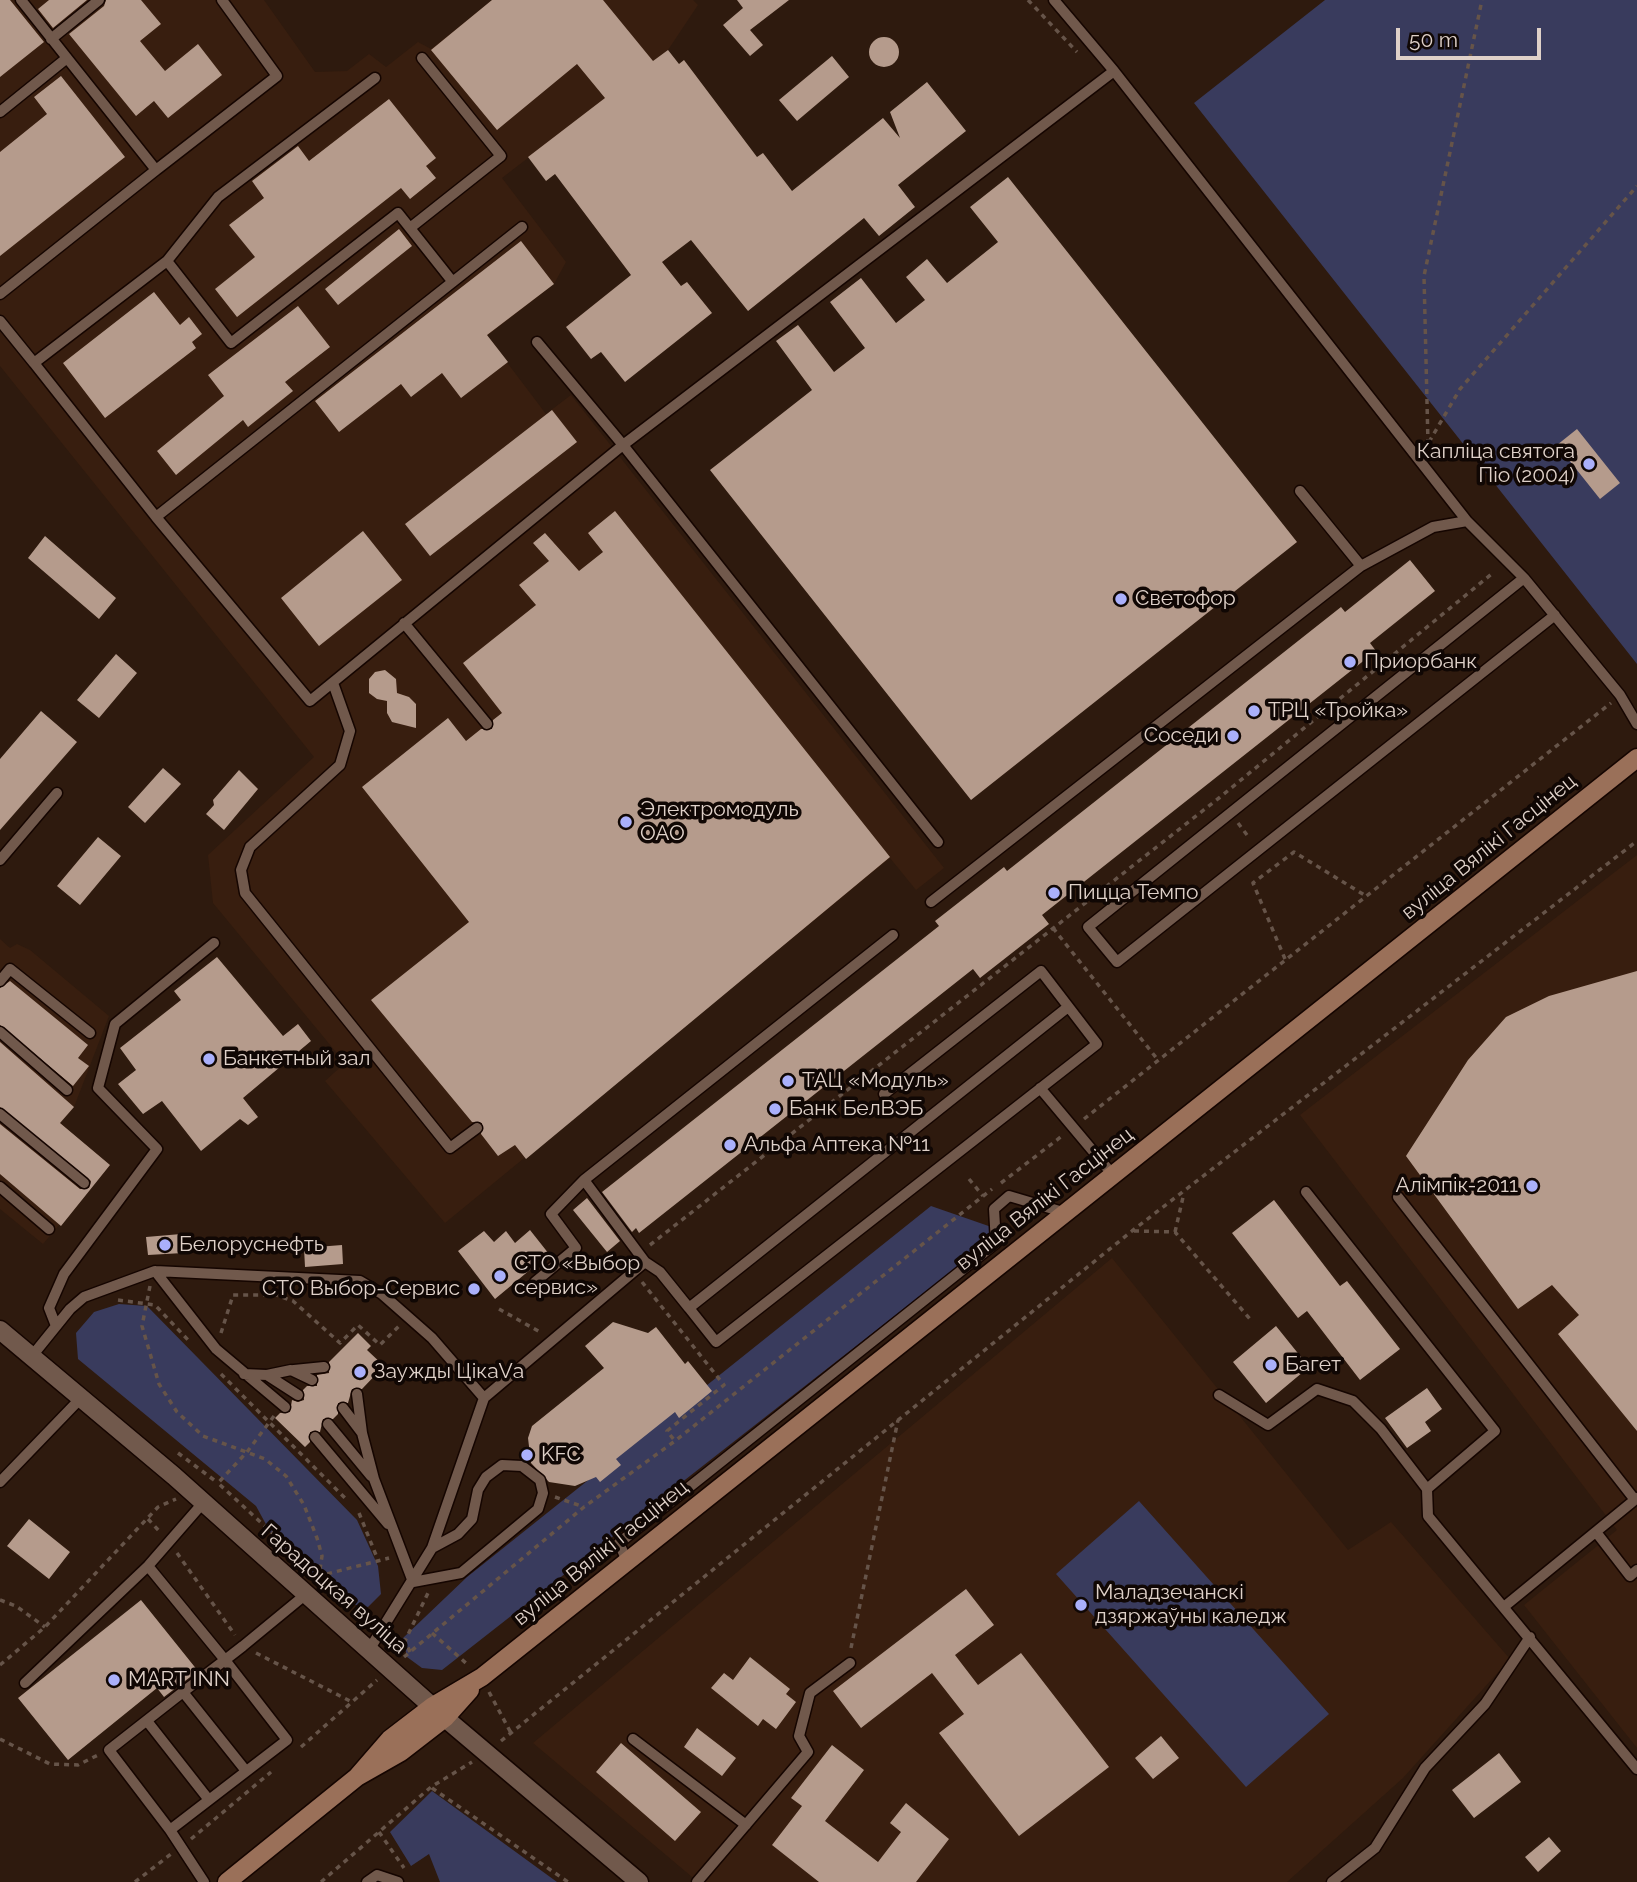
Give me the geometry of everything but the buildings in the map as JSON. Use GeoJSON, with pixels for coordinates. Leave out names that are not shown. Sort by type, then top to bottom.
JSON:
{"type":"FeatureCollection","features":[{"type":"Feature","properties":{"kind":"main road","name":"вуліца Вялікі Гасцінец"},"geometry":{"type":"LineString","coordinates":[[227,1882],[357,1777],[401,1752],[439,1712],[481,1678],[1063,1212],[1637,758]]}},
{"type":"Feature","properties":{"kind":"street","name":"Гарадоцкая вуліца"},"geometry":{"type":"LineString","coordinates":[[0,1330],[197,1498],[485,1753],[639,1882]]}},
{"type":"Feature","properties":{"kind":"lane"},"geometry":{"type":"LineString","coordinates":[[21,0],[156,170]]}},
{"type":"Feature","properties":{"kind":"lane"},"geometry":{"type":"LineString","coordinates":[[51,39],[99,0]]}},
{"type":"Feature","properties":{"kind":"lane"},"geometry":{"type":"LineString","coordinates":[[0,294],[277,76],[222,0]]}},
{"type":"Feature","properties":{"kind":"lane"},"geometry":{"type":"LineString","coordinates":[[1054,0],[1114,71],[1468,521],[1524,578],[1620,695],[1637,724]]}},
{"type":"Feature","properties":{"kind":"lane"},"geometry":{"type":"LineString","coordinates":[[0,112],[67,58]]}},
{"type":"Feature","properties":{"kind":"lane"},"geometry":{"type":"LineString","coordinates":[[410,228],[501,156],[422,58]]}},
{"type":"Feature","properties":{"kind":"lane"},"geometry":{"type":"LineString","coordinates":[[0,321],[156,517],[310,701],[623,445],[1114,71]]}},
{"type":"Feature","properties":{"kind":"lane"},"geometry":{"type":"LineString","coordinates":[[34,363],[167,261],[218,197],[375,78]]}},
{"type":"Feature","properties":{"kind":"lane"},"geometry":{"type":"LineString","coordinates":[[167,261],[231,343],[398,213],[452,282]]}},
{"type":"Feature","properties":{"kind":"lane"},"geometry":{"type":"LineString","coordinates":[[156,517],[522,227]]}},
{"type":"Feature","properties":{"kind":"lane"},"geometry":{"type":"LineString","coordinates":[[537,342],[623,445],[938,842]]}},
{"type":"Feature","properties":{"kind":"lane"},"geometry":{"type":"LineString","coordinates":[[1300,491],[1361,566]]}},
{"type":"Feature","properties":{"kind":"lane"},"geometry":{"type":"LineString","coordinates":[[931,902],[1361,566],[1433,527],[1468,521]]}},
{"type":"Feature","properties":{"kind":"lane"},"geometry":{"type":"LineString","coordinates":[[1524,578],[1088,927],[1117,962],[1555,615]]}},
{"type":"Feature","properties":{"kind":"lane"},"geometry":{"type":"LineString","coordinates":[[404,623],[487,724]]}},
{"type":"Feature","properties":{"kind":"lane"},"geometry":{"type":"LineString","coordinates":[[333,684],[350,731],[340,765],[250,847],[241,870],[245,893],[450,1148],[477,1128]]}},
{"type":"Feature","properties":{"kind":"lane"},"geometry":{"type":"LineString","coordinates":[[0,860],[57,793]]}},
{"type":"Feature","properties":{"kind":"lane"},"geometry":{"type":"LineString","coordinates":[[534,1282],[576,1248],[551,1214],[583,1180],[893,935]]}},
{"type":"Feature","properties":{"kind":"lane"},"geometry":{"type":"LineString","coordinates":[[56,1326],[49,1308],[64,1274],[157,1149],[98,1088],[115,1024],[214,943]]}},
{"type":"Feature","properties":{"kind":"lane"},"geometry":{"type":"LineString","coordinates":[[0,981],[10,970],[90,1033]]}},
{"type":"Feature","properties":{"kind":"lane"},"geometry":{"type":"LineString","coordinates":[[583,1180],[642,1258],[660,1272],[716,1342],[1097,1044],[1041,971],[884,1094]]}},
{"type":"Feature","properties":{"kind":"lane"},"geometry":{"type":"LineString","coordinates":[[689,1308],[1068,1007]]}},
{"type":"Feature","properties":{"kind":"lane"},"geometry":{"type":"LineString","coordinates":[[0,1032],[67,1090]]}},
{"type":"Feature","properties":{"kind":"lane"},"geometry":{"type":"LineString","coordinates":[[1040,1088],[1113,1175]]}},
{"type":"Feature","properties":{"kind":"lane"},"geometry":{"type":"LineString","coordinates":[[0,1114],[84,1183]]}},
{"type":"Feature","properties":{"kind":"lane"},"geometry":{"type":"LineString","coordinates":[[0,1187],[49,1229]]}},
{"type":"Feature","properties":{"kind":"lane"},"geometry":{"type":"LineString","coordinates":[[1306,1192],[1495,1431],[1427,1489]]}},
{"type":"Feature","properties":{"kind":"lane"},"geometry":{"type":"LineString","coordinates":[[628,1561],[619,1543],[996,1243],[993,1209],[1009,1196],[1063,1212]]}},
{"type":"Feature","properties":{"kind":"lane"},"geometry":{"type":"LineString","coordinates":[[1398,1197],[1636,1499],[1505,1606]]}},
{"type":"Feature","properties":{"kind":"lane"},"geometry":{"type":"LineString","coordinates":[[369,1650],[432,1548],[484,1398],[642,1258]]}},
{"type":"Feature","properties":{"kind":"lane"},"geometry":{"type":"LineString","coordinates":[[32,1356],[84,1297],[155,1271],[360,1281],[432,1338],[484,1398]]}},
{"type":"Feature","properties":{"kind":"lane"},"geometry":{"type":"LineString","coordinates":[[155,1271],[216,1349],[284,1406]]}},
{"type":"Feature","properties":{"kind":"lane"},"geometry":{"type":"LineString","coordinates":[[244,1374],[267,1375],[324,1367]]}},
{"type":"Feature","properties":{"kind":"lane"},"geometry":{"type":"LineString","coordinates":[[291,1370],[312,1380]]}},
{"type":"Feature","properties":{"kind":"lane"},"geometry":{"type":"LineString","coordinates":[[267,1375],[298,1395]]}},
{"type":"Feature","properties":{"kind":"lane"},"geometry":{"type":"LineString","coordinates":[[1219,1395],[1268,1425],[1317,1389],[1353,1401],[1381,1429],[1427,1489],[1428,1517],[1505,1606],[1637,1769]]}},
{"type":"Feature","properties":{"kind":"lane"},"geometry":{"type":"LineString","coordinates":[[357,1394],[362,1433],[374,1479],[413,1582]]}},
{"type":"Feature","properties":{"kind":"lane"},"geometry":{"type":"LineString","coordinates":[[0,1482],[80,1399]]}},
{"type":"Feature","properties":{"kind":"lane"},"geometry":{"type":"LineString","coordinates":[[343,1408],[362,1433]]}},
{"type":"Feature","properties":{"kind":"lane"},"geometry":{"type":"LineString","coordinates":[[328,1424],[374,1479]]}},
{"type":"Feature","properties":{"kind":"lane"},"geometry":{"type":"LineString","coordinates":[[315,1437],[396,1532]]}},
{"type":"Feature","properties":{"kind":"lane"},"geometry":{"type":"LineString","coordinates":[[413,1582],[461,1573],[538,1509],[543,1493],[540,1480],[522,1466],[502,1465],[486,1477],[478,1490],[472,1519],[457,1534],[432,1548]]}},
{"type":"Feature","properties":{"kind":"lane"},"geometry":{"type":"LineString","coordinates":[[25,1683],[148,1566],[169,1542],[197,1498]]}},
{"type":"Feature","properties":{"kind":"lane"},"geometry":{"type":"LineString","coordinates":[[1596,1532],[1629,1576],[1637,1570]]}},
{"type":"Feature","properties":{"kind":"lane"},"geometry":{"type":"LineString","coordinates":[[148,1566],[287,1740],[170,1830]]}},
{"type":"Feature","properties":{"kind":"lane"},"geometry":{"type":"LineString","coordinates":[[204,1882],[170,1830],[109,1750],[305,1595]]}},
{"type":"Feature","properties":{"kind":"lane"},"geometry":{"type":"LineString","coordinates":[[1332,1882],[1375,1848],[1425,1768],[1485,1704],[1530,1637]]}},
{"type":"Feature","properties":{"kind":"lane"},"geometry":{"type":"LineString","coordinates":[[697,1882],[808,1752],[799,1736],[810,1693],[850,1663]]}},
{"type":"Feature","properties":{"kind":"lane"},"geometry":{"type":"LineString","coordinates":[[183,1692],[246,1771]]}},
{"type":"Feature","properties":{"kind":"lane"},"geometry":{"type":"LineString","coordinates":[[147,1721],[209,1800]]}},
{"type":"Feature","properties":{"kind":"lane"},"geometry":{"type":"LineString","coordinates":[[633,1739],[746,1825]]}},
{"type":"Feature","properties":{"kind":"lane"},"geometry":{"type":"LineString","coordinates":[[367,1882],[377,1875],[398,1882]]}},
{"type":"Feature","properties":{"kind":"path"},"geometry":{"type":"LineString","coordinates":[[1482,0],[1424,276],[1428,443],[1460,389],[1637,186]]}},
{"type":"Feature","properties":{"kind":"path"},"geometry":{"type":"LineString","coordinates":[[642,1258],[1219,798],[1494,572]]}},
{"type":"Feature","properties":{"kind":"path"},"geometry":{"type":"LineString","coordinates":[[294,1753],[432,1633],[584,1507],[675,1441],[1620,695]]}},
{"type":"Feature","properties":{"kind":"path"},"geometry":{"type":"LineString","coordinates":[[1219,798],[1273,868]]}},
{"type":"Feature","properties":{"kind":"path"},"geometry":{"type":"LineString","coordinates":[[321,1882],[431,1787],[511,1733],[1132,1231],[1637,841]]}},
{"type":"Feature","properties":{"kind":"path"},"geometry":{"type":"LineString","coordinates":[[1285,958],[1253,883],[1294,852],[1366,895]]}},
{"type":"Feature","properties":{"kind":"path"},"geometry":{"type":"LineString","coordinates":[[1053,928],[1157,1060]]}},
{"type":"Feature","properties":{"kind":"path"},"geometry":{"type":"LineString","coordinates":[[969,1179],[983,1196]]}},
{"type":"Feature","properties":{"kind":"path"},"geometry":{"type":"LineString","coordinates":[[1175,1232],[1184,1191]]}},
{"type":"Feature","properties":{"kind":"path"},"geometry":{"type":"LineString","coordinates":[[1132,1231],[1175,1232],[1250,1320]]}},
{"type":"Feature","properties":{"kind":"path"},"geometry":{"type":"LineString","coordinates":[[155,1271],[145,1302],[142,1326],[159,1384],[177,1412],[203,1436],[265,1459],[286,1476],[304,1505],[322,1556],[319,1576]]}},
{"type":"Feature","properties":{"kind":"path"},"geometry":{"type":"LineString","coordinates":[[636,1275],[724,1385],[667,1431],[675,1441]]}},
{"type":"Feature","properties":{"kind":"path"},"geometry":{"type":"LineString","coordinates":[[207,1359],[216,1349],[233,1295],[276,1294],[293,1301],[340,1343],[358,1325],[380,1345],[408,1317]]}},
{"type":"Feature","properties":{"kind":"path"},"geometry":{"type":"LineString","coordinates":[[117,1300],[155,1305],[269,1424],[348,1501]]}},
{"type":"Feature","properties":{"kind":"path"},"geometry":{"type":"LineString","coordinates":[[499,1309],[542,1333],[532,1341]]}},
{"type":"Feature","properties":{"kind":"path"},"geometry":{"type":"LineString","coordinates":[[284,1406],[218,1483],[319,1576]]}},
{"type":"Feature","properties":{"kind":"path"},"geometry":{"type":"LineString","coordinates":[[850,1663],[851,1643],[899,1418]]}},
{"type":"Feature","properties":{"kind":"path"},"geometry":{"type":"LineString","coordinates":[[543,1493],[584,1507]]}},
{"type":"Feature","properties":{"kind":"path"},"geometry":{"type":"LineString","coordinates":[[0,1665],[45,1627],[158,1507],[197,1498]]}},
{"type":"Feature","properties":{"kind":"path"},"geometry":{"type":"LineString","coordinates":[[358,1511],[379,1560]]}},
{"type":"Feature","properties":{"kind":"path"},"geometry":{"type":"LineString","coordinates":[[148,1519],[169,1542],[243,1646],[352,1702]]}},
{"type":"Feature","properties":{"kind":"path"},"geometry":{"type":"LineString","coordinates":[[319,1576],[404,1555]]}},
{"type":"Feature","properties":{"kind":"path"},"geometry":{"type":"LineString","coordinates":[[410,1652],[405,1641],[437,1578]]}},
{"type":"Feature","properties":{"kind":"path"},"geometry":{"type":"LineString","coordinates":[[0,1600],[16,1606],[45,1627]]}},
{"type":"Feature","properties":{"kind":"path"},"geometry":{"type":"LineString","coordinates":[[432,1633],[481,1678],[511,1733]]}},
{"type":"Feature","properties":{"kind":"path"},"geometry":{"type":"LineString","coordinates":[[0,1739],[50,1764],[78,1765],[109,1750]]}},
{"type":"Feature","properties":{"kind":"path"},"geometry":{"type":"LineString","coordinates":[[135,1882],[222,1816],[273,1771]]}},
{"type":"Feature","properties":{"kind":"path"},"geometry":{"type":"LineString","coordinates":[[431,1787],[568,1882]]}},
{"type":"Feature","properties":{"kind":"path"},"geometry":{"type":"LineString","coordinates":[[379,1832],[407,1872]]}},
{"type":"Feature","properties":{"kind":"shaded area"},"geometry":{"type":"Polygon","coordinates":[[[0,0],[264,0],[315,72],[347,71],[369,54],[386,67],[418,42],[431,49],[492,0],[693,0],[698,5],[668,50],[502,178],[566,262],[554,284],[487,336],[546,414],[571,395],[944,868],[916,890],[890,858],[445,1223],[325,1081],[345,1063],[213,903],[208,855],[314,757],[0,366],[0,0]]]}},
{"type":"Feature","properties":{"kind":"shaded area"},"geometry":{"type":"Polygon","coordinates":[[[1325,0],[1637,0],[1637,664],[1194,103],[1325,0]]]}},
{"type":"Feature","properties":{"kind":"shaded area"},"geometry":{"type":"Polygon","coordinates":[[[1637,855],[1637,1748],[1524,1605],[1617,1530],[1300,1115],[1637,855]]]}},
{"type":"Feature","properties":{"kind":"shaded area"},"geometry":{"type":"Polygon","coordinates":[[[0,939],[10,948],[17,944],[30,950],[109,1016],[74,1107],[60,1123],[110,1165],[43,1244],[0,1209],[0,939]]]}},
{"type":"Feature","properties":{"kind":"shaded area"},"geometry":{"type":"Polygon","coordinates":[[[931,1206],[1003,1231],[442,1670],[422,1668],[407,1657],[403,1638],[467,1577],[931,1206]]]}},
{"type":"Feature","properties":{"kind":"shaded area","name":"Маладзечанскі дзяржаўны каледж"},"geometry":{"type":"Polygon","coordinates":[[[1112,1258],[1348,1550],[1391,1522],[1510,1659],[1403,1778],[1287,1882],[698,1882],[533,1743],[1112,1258]]]}},
{"type":"Feature","properties":{"kind":"shaded area"},"geometry":{"type":"Polygon","coordinates":[[[119,1304],[147,1306],[357,1520],[378,1566],[381,1594],[368,1607],[356,1605],[336,1594],[274,1539],[256,1506],[78,1359],[76,1333],[94,1312],[119,1304]]]}},
{"type":"Feature","properties":{"kind":"shaded area"},"geometry":{"type":"Polygon","coordinates":[[[1139,1501],[1329,1714],[1246,1787],[1056,1574],[1139,1501]]]}},
{"type":"Feature","properties":{"kind":"shaded area"},"geometry":{"type":"Polygon","coordinates":[[[432,1791],[557,1882],[440,1882],[429,1854],[411,1866],[390,1832],[432,1791]]]}},
{"type":"Feature","properties":{"kind":"place","name":"Капліца святога Піо (2004)"},"geometry":{"type":"Point","coordinates":[1589,464]}},
{"type":"Feature","properties":{"kind":"place","name":"Светофор"},"geometry":{"type":"Point","coordinates":[1121,599]}},
{"type":"Feature","properties":{"kind":"place","name":"Приорбанк"},"geometry":{"type":"Point","coordinates":[1350,662]}},
{"type":"Feature","properties":{"kind":"place","name":"ТРЦ «Тройка»"},"geometry":{"type":"Point","coordinates":[1254,711]}},
{"type":"Feature","properties":{"kind":"place","name":"Соседи"},"geometry":{"type":"Point","coordinates":[1233,736]}},
{"type":"Feature","properties":{"kind":"place","name":"Электромодуль ОАО"},"geometry":{"type":"Point","coordinates":[626,822]}},
{"type":"Feature","properties":{"kind":"place","name":"Пицца Темпо"},"geometry":{"type":"Point","coordinates":[1054,893]}},
{"type":"Feature","properties":{"kind":"place","name":"Банкетный зал"},"geometry":{"type":"Point","coordinates":[209,1059]}},
{"type":"Feature","properties":{"kind":"place","name":"ТАЦ «Модуль»"},"geometry":{"type":"Point","coordinates":[788,1081]}},
{"type":"Feature","properties":{"kind":"place","name":"Банк БелВЭБ"},"geometry":{"type":"Point","coordinates":[775,1109]}},
{"type":"Feature","properties":{"kind":"place","name":"Альфа Аптека №11"},"geometry":{"type":"Point","coordinates":[730,1145]}},
{"type":"Feature","properties":{"kind":"place","name":"Алімпік-2011"},"geometry":{"type":"Point","coordinates":[1532,1186]}},
{"type":"Feature","properties":{"kind":"place","name":"Белоруснефть"},"geometry":{"type":"Point","coordinates":[165,1245]}},
{"type":"Feature","properties":{"kind":"place","name":"СТО «Выбор сервис»"},"geometry":{"type":"Point","coordinates":[500,1276]}},
{"type":"Feature","properties":{"kind":"place","name":"СТО Выбор-Сервис"},"geometry":{"type":"Point","coordinates":[474,1289]}},
{"type":"Feature","properties":{"kind":"place","name":"Багет"},"geometry":{"type":"Point","coordinates":[1271,1365]}},
{"type":"Feature","properties":{"kind":"place","name":"Заужды ЦікаVа"},"geometry":{"type":"Point","coordinates":[360,1372]}},
{"type":"Feature","properties":{"kind":"place","name":"KFC"},"geometry":{"type":"Point","coordinates":[527,1455]}},
{"type":"Feature","properties":{"kind":"place","name":"Маладзечанскі дзяржаўны каледж"},"geometry":{"type":"Point","coordinates":[1081,1605]}},
{"type":"Feature","properties":{"kind":"place","name":"MART INN"},"geometry":{"type":"Point","coordinates":[114,1680]}}]}
